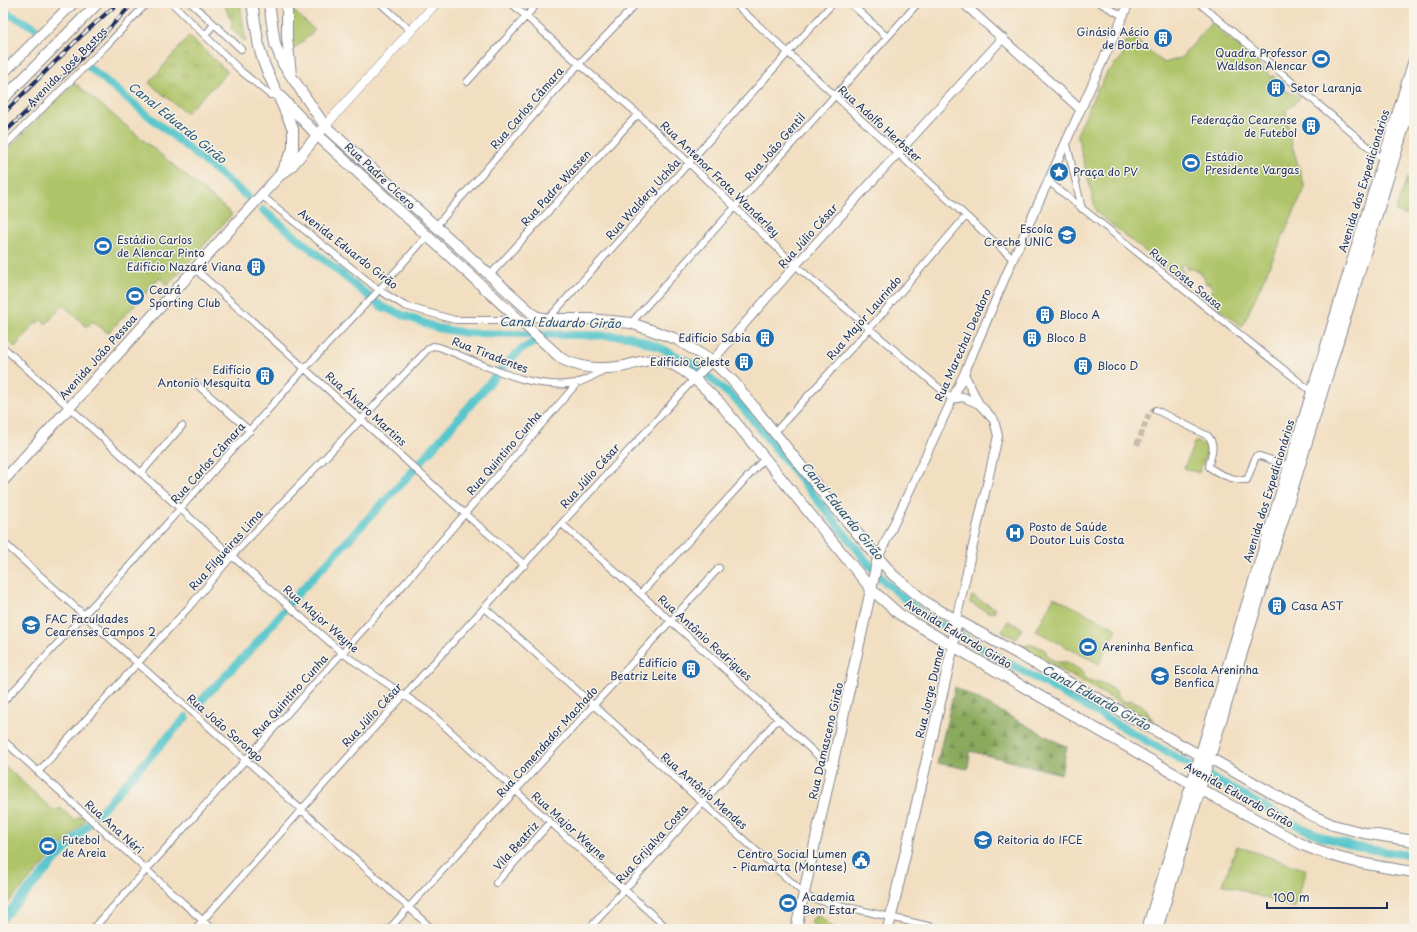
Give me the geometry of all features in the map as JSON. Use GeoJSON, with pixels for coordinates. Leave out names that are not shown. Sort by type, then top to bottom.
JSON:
{"type":"FeatureCollection","features":[{"type":"Feature","properties":{"kind":"main road"},"geometry":{"type":"LineString","coordinates":[[3,73],[73,3]]}},
{"type":"Feature","properties":{"kind":"main road","name":"Avenida José Bastos"},"geometry":{"type":"LineString","coordinates":[[3,99],[91,12],[98,3]]}},
{"type":"Feature","properties":{"kind":"main road"},"geometry":{"type":"LineString","coordinates":[[91,12],[103,3]]}},
{"type":"Feature","properties":{"kind":"main road"},"geometry":{"type":"LineString","coordinates":[[252,3],[259,47],[264,64],[293,129],[294,143],[290,156],[279,176]]}},
{"type":"Feature","properties":{"kind":"main road","name":"Rua Padre Cícero"},"geometry":{"type":"LineString","coordinates":[[268,3],[275,44],[283,64],[325,126],[489,276],[535,316],[548,319]]}},
{"type":"Feature","properties":{"kind":"main road"},"geometry":{"type":"LineString","coordinates":[[286,3],[287,37],[291,74]]}},
{"type":"Feature","properties":{"kind":"main road"},"geometry":{"type":"LineString","coordinates":[[325,126],[436,3]]}},
{"type":"Feature","properties":{"kind":"main road","name":"Avenida dos Expedicionários"},"geometry":{"type":"LineString","coordinates":[[1204,760],[1256,574],[1382,159],[1414,60]]}},
{"type":"Feature","properties":{"kind":"main road","name":"Avenida dos Expedicionários"},"geometry":{"type":"LineString","coordinates":[[1147,929],[1266,578],[1414,94]]}},
{"type":"Feature","properties":{"kind":"main road","name":"Rua Padre Cícero"},"geometry":{"type":"LineString","coordinates":[[279,95],[317,135],[541,340]]}},
{"type":"Feature","properties":{"kind":"main road","name":"Avenida João Pessoa"},"geometry":{"type":"LineString","coordinates":[[3,481],[261,195],[279,176],[290,168],[325,126]]}},
{"type":"Feature","properties":{"kind":"main road","name":"Avenida Eduardo Girão"},"geometry":{"type":"LineString","coordinates":[[548,319],[590,319],[632,324],[676,339],[733,381],[836,509],[876,568],[893,575],[928,604],[954,633],[1305,846],[1329,856],[1351,862],[1414,872]]}},
{"type":"Feature","properties":{"kind":"main road","name":"Avenida Eduardo Girão"},"geometry":{"type":"LineString","coordinates":[[541,340],[562,359],[571,363],[596,368],[608,368],[657,361],[671,365],[696,377],[719,402],[872,590],[899,614],[954,633],[1307,813],[1333,824],[1364,833],[1414,841]]}},
{"type":"Feature","properties":{"kind":"main road","name":"Rua Damasceno Girão"},"geometry":{"type":"LineString","coordinates":[[796,929],[876,568]]}},
{"type":"Feature","properties":{"kind":"main road"},"geometry":{"type":"LineString","coordinates":[[1256,574],[1266,578]]}},
{"type":"Feature","properties":{"kind":"main road","name":"Rua Jorge Dumar"},"geometry":{"type":"LineString","coordinates":[[888,929],[954,633]]}},
{"type":"Feature","properties":{"kind":"main road","name":"Avenida dos Expedicionários"},"geometry":{"type":"LineString","coordinates":[[1157,929],[1197,781]]}},
{"type":"Feature","properties":{"kind":"street","name":"Avenida José Bastos"},"geometry":{"type":"LineString","coordinates":[[3,147],[147,3]]}},
{"type":"Feature","properties":{"kind":"street","name":"Rua Padre Cícero"},"geometry":{"type":"LineString","coordinates":[[172,3],[206,34],[241,71],[270,95],[279,95]]}},
{"type":"Feature","properties":{"kind":"street"},"geometry":{"type":"LineString","coordinates":[[191,3],[241,49]]}},
{"type":"Feature","properties":{"kind":"street"},"geometry":{"type":"LineString","coordinates":[[380,3],[411,31]]}},
{"type":"Feature","properties":{"kind":"street","name":"Rua Antenor Frota Wanderley"},"geometry":{"type":"LineString","coordinates":[[511,3],[638,114],[734,208],[796,265],[952,399]]}},
{"type":"Feature","properties":{"kind":"street"},"geometry":{"type":"LineString","coordinates":[[467,82],[538,3]]}},
{"type":"Feature","properties":{"kind":"street","name":"Rua Carlos Câmara"},"geometry":{"type":"LineString","coordinates":[[435,227],[579,64],[636,3]]}},
{"type":"Feature","properties":{"kind":"street","name":"Rua Adolfo Herbster"},"geometry":{"type":"LineString","coordinates":[[734,3],[1013,259]]}},
{"type":"Feature","properties":{"kind":"street","name":"Rua Waldery Uchôa"},"geometry":{"type":"LineString","coordinates":[[548,319],[834,3]]}},
{"type":"Feature","properties":{"kind":"street"},"geometry":{"type":"LineString","coordinates":[[850,3],[887,38]]}},
{"type":"Feature","properties":{"kind":"street","name":"Rua João Gentil"},"geometry":{"type":"LineString","coordinates":[[632,324],[834,95],[918,3]]}},
{"type":"Feature","properties":{"kind":"street"},"geometry":{"type":"LineString","coordinates":[[963,3],[1080,109]]}},
{"type":"Feature","properties":{"kind":"street"},"geometry":{"type":"LineString","coordinates":[[1100,3],[1123,16]]}},
{"type":"Feature","properties":{"kind":"street","name":"Rua Marechal Deodoro"},"geometry":{"type":"LineString","coordinates":[[876,568],[964,374],[1066,140],[1129,3]]}},
{"type":"Feature","properties":{"kind":"street"},"geometry":{"type":"LineString","coordinates":[[1199,3],[1391,166]]}},
{"type":"Feature","properties":{"kind":"street"},"geometry":{"type":"LineString","coordinates":[[206,34],[214,24]]}},
{"type":"Feature","properties":{"kind":"street","name":"Rua Júlio César"},"geometry":{"type":"LineString","coordinates":[[195,929],[485,608],[710,363],[796,265],[1003,38]]}},
{"type":"Feature","properties":{"kind":"street","name":"Rua Padre Wassen"},"geometry":{"type":"LineString","coordinates":[[489,276],[638,114]]}},
{"type":"Feature","properties":{"kind":"street"},"geometry":{"type":"LineString","coordinates":[[1066,140],[1082,209]]}},
{"type":"Feature","properties":{"kind":"street","name":"Rua Costa Sousa"},"geometry":{"type":"LineString","coordinates":[[1048,181],[1312,392]]}},
{"type":"Feature","properties":{"kind":"street","name":"Avenida Eduardo Girão"},"geometry":{"type":"LineString","coordinates":[[261,195],[377,292],[416,310],[455,320],[523,323]]}},
{"type":"Feature","properties":{"kind":"street","name":"Rua Major Laurindo"},"geometry":{"type":"LineString","coordinates":[[775,432],[869,329],[966,216]]}},
{"type":"Feature","properties":{"kind":"street","name":"Rua Carlos Câmara"},"geometry":{"type":"LineString","coordinates":[[3,702],[84,615],[305,368],[377,292],[427,236]]}},
{"type":"Feature","properties":{"kind":"street","name":"Rua Álvaro Martins"},"geometry":{"type":"LineString","coordinates":[[195,269],[411,463],[465,514],[525,565]]}},
{"type":"Feature","properties":{"kind":"street","name":"Rua Tiradentes"},"geometry":{"type":"LineString","coordinates":[[433,346],[506,373],[536,382],[555,384],[578,382],[608,368]]}},
{"type":"Feature","properties":{"kind":"street","name":"Rua Filgueiras Lima"},"geometry":{"type":"LineString","coordinates":[[38,772],[66,743],[137,661],[190,606],[232,556],[428,349],[433,346]]}},
{"type":"Feature","properties":{"kind":"street","name":"Rua Major Weyne"},"geometry":{"type":"LineString","coordinates":[[3,347],[232,556],[342,653],[429,712],[668,929]]}},
{"type":"Feature","properties":{"kind":"street","name":"Rua Jorge Dumar"},"geometry":{"type":"LineString","coordinates":[[954,633],[998,436],[994,420],[979,404],[964,374]]}},
{"type":"Feature","properties":{"kind":"street","name":"Rua Quintino Cunha"},"geometry":{"type":"LineString","coordinates":[[93,929],[342,653],[465,514],[578,382]]}},
{"type":"Feature","properties":{"kind":"street"},"geometry":{"type":"LineString","coordinates":[[195,384],[250,431]]}},
{"type":"Feature","properties":{"kind":"street"},"geometry":{"type":"LineString","coordinates":[[952,399],[963,397],[979,404]]}},
{"type":"Feature","properties":{"kind":"street"},"geometry":{"type":"LineString","coordinates":[[1156,410],[1208,436],[1213,441],[1209,467],[1214,471],[1242,480],[1247,480],[1252,462],[1256,456],[1289,466]]}},
{"type":"Feature","properties":{"kind":"street"},"geometry":{"type":"LineString","coordinates":[[141,473],[182,426]]}},
{"type":"Feature","properties":{"kind":"street"},"geometry":{"type":"LineString","coordinates":[[641,593],[764,459]]}},
{"type":"Feature","properties":{"kind":"street","name":"Rua Antônio Rodrigues"},"geometry":{"type":"LineString","coordinates":[[562,524],[671,620],[832,769]]}},
{"type":"Feature","properties":{"kind":"street","name":"Rua João Sorongo"},"geometry":{"type":"LineString","coordinates":[[3,542],[137,661],[187,709],[247,760],[432,929]]}},
{"type":"Feature","properties":{"kind":"street","name":"Rua Comendador Machado"},"geometry":{"type":"LineString","coordinates":[[389,929],[719,568]]}},
{"type":"Feature","properties":{"kind":"street","name":"Rua Antônio Mendes"},"geometry":{"type":"LineString","coordinates":[[485,608],[809,898],[941,929]]}},
{"type":"Feature","properties":{"kind":"street","name":"Rua Grijalva Costa"},"geometry":{"type":"LineString","coordinates":[[589,929],[778,719]]}},
{"type":"Feature","properties":{"kind":"street","name":"Rua Ana Néri"},"geometry":{"type":"LineString","coordinates":[[3,740],[212,929]]}},
{"type":"Feature","properties":{"kind":"street","name":"Vila Beatriz"},"geometry":{"type":"LineString","coordinates":[[496,883],[550,822]]}},
{"type":"Feature","properties":{"kind":"green space"},"geometry":{"type":"Polygon","coordinates":[[[223,3],[240,3],[246,42],[231,29],[232,22],[223,3]]]}},
{"type":"Feature","properties":{"kind":"green space"},"geometry":{"type":"Polygon","coordinates":[[[289,7],[315,30],[292,51],[289,7]]]}},
{"type":"Feature","properties":{"kind":"green space","name":"Estádio Presidente Vargas"},"geometry":{"type":"Polygon","coordinates":[[[1212,22],[1233,43],[1245,48],[1271,77],[1274,76],[1276,83],[1280,88],[1293,92],[1293,94],[1301,98],[1286,110],[1290,138],[1305,188],[1242,327],[1208,300],[1213,289],[1209,283],[1206,284],[1204,277],[1200,272],[1194,269],[1187,269],[1186,264],[1180,266],[1186,278],[1183,282],[1096,212],[1077,134],[1098,87],[1101,86],[1107,72],[1114,67],[1113,65],[1121,58],[1124,50],[1123,43],[1127,41],[1130,35],[1164,63],[1181,58],[1212,22]]]}},
{"type":"Feature","properties":{"kind":"green space"},"geometry":{"type":"Polygon","coordinates":[[[189,36],[228,72],[186,113],[149,83],[189,36]]]}},
{"type":"Feature","properties":{"kind":"green space","name":"Estádio Carlos de Alencar Pinto"},"geometry":{"type":"Polygon","coordinates":[[[73,84],[76,84],[232,214],[167,286],[160,278],[108,333],[92,321],[87,327],[63,305],[46,324],[41,319],[38,323],[36,322],[15,347],[3,336],[3,154],[73,84]]]}},
{"type":"Feature","properties":{"kind":"green space"},"geometry":{"type":"Polygon","coordinates":[[[1407,178],[1414,180],[1414,217],[1395,212],[1407,178]]]}},
{"type":"Feature","properties":{"kind":"green space"},"geometry":{"type":"Polygon","coordinates":[[[1195,441],[1209,447],[1199,473],[1184,468],[1195,441]]]}},
{"type":"Feature","properties":{"kind":"green space"},"geometry":{"type":"Polygon","coordinates":[[[972,596],[996,609],[994,612],[988,612],[970,603],[972,596]]]}},
{"type":"Feature","properties":{"kind":"green space","name":"Areninha Benfica"},"geometry":{"type":"Polygon","coordinates":[[[1054,597],[1117,629],[1099,664],[1036,631],[1054,597]]]}},
{"type":"Feature","properties":{"kind":"green space"},"geometry":{"type":"Polygon","coordinates":[[[1008,621],[1022,628],[1016,639],[1002,632],[1008,621]]]}},
{"type":"Feature","properties":{"kind":"green space"},"geometry":{"type":"Polygon","coordinates":[[[1020,645],[1035,645],[1045,650],[1049,658],[1057,662],[1067,662],[1082,671],[1086,679],[1091,682],[1100,682],[1115,690],[1120,698],[1125,702],[1132,700],[1142,705],[1155,722],[1019,647],[1020,645]]]}},
{"type":"Feature","properties":{"kind":"green space"},"geometry":{"type":"Polygon","coordinates":[[[955,687],[1067,747],[1061,774],[970,751],[968,769],[937,763],[955,687]]]}},
{"type":"Feature","properties":{"kind":"green space"},"geometry":{"type":"Polygon","coordinates":[[[3,764],[54,811],[61,808],[74,820],[81,816],[86,820],[3,908],[3,764]]]}},
{"type":"Feature","properties":{"kind":"green space"},"geometry":{"type":"Polygon","coordinates":[[[1237,846],[1307,870],[1294,908],[1223,884],[1237,846]]]}},
{"type":"Feature","properties":{"kind":"green space"},"geometry":{"type":"Polygon","coordinates":[[[817,914],[834,928],[819,929],[810,922],[817,914]]]}},
{"type":"Feature","properties":{"kind":"waterway","name":"Canal Eduardo Girão"},"geometry":{"type":"LineString","coordinates":[[3,11],[34,27]]}},
{"type":"Feature","properties":{"kind":"waterway","name":"Canal Eduardo Girão"},"geometry":{"type":"LineString","coordinates":[[90,68],[248,197]]}},
{"type":"Feature","properties":{"kind":"waterway","name":"Canal Eduardo Girão"},"geometry":{"type":"LineString","coordinates":[[263,210],[382,307],[437,328],[466,333],[629,336],[661,348],[695,365],[739,403],[869,564],[883,580],[922,614],[1298,826],[1323,837],[1356,847],[1414,856]]}},
{"type":"Feature","properties":{"kind":"waterway"},"geometry":{"type":"LineString","coordinates":[[197,705],[255,645],[293,599],[411,473],[506,364],[520,350],[544,337]]}},
{"type":"Feature","properties":{"kind":"waterway"},"geometry":{"type":"LineString","coordinates":[[98,814],[186,717]]}},
{"type":"Feature","properties":{"kind":"waterway"},"geometry":{"type":"LineString","coordinates":[[3,918],[87,826]]}},
{"type":"Feature","properties":{"kind":"tunnel"},"geometry":{"type":"LineString","coordinates":[[1137,445],[1149,414],[1156,410]]}},
{"type":"Feature","properties":{"kind":"railway"},"geometry":{"type":"LineString","coordinates":[[3,114],[81,36],[118,3]]}},
{"type":"Feature","properties":{"kind":"railway"},"geometry":{"type":"LineString","coordinates":[[3,134],[74,66],[133,3]]}},
{"type":"Feature","properties":{"kind":"place","name":"Ginásio Aécio de Borba"},"geometry":{"type":"Point","coordinates":[1163,38]}},
{"type":"Feature","properties":{"kind":"place","name":"Quadra Professor Waldson Alencar"},"geometry":{"type":"Point","coordinates":[1321,59]}},
{"type":"Feature","properties":{"kind":"place","name":"Setor Laranja"},"geometry":{"type":"Point","coordinates":[1276,88]}},
{"type":"Feature","properties":{"kind":"place","name":"Federação Cearense de Futebol"},"geometry":{"type":"Point","coordinates":[1311,126]}},
{"type":"Feature","properties":{"kind":"place","name":"Estádio Presidente Vargas"},"geometry":{"type":"Point","coordinates":[1191,163]}},
{"type":"Feature","properties":{"kind":"place","name":"Praça do PV"},"geometry":{"type":"Point","coordinates":[1059,172]}},
{"type":"Feature","properties":{"kind":"place","name":"Escola Creche UNIC"},"geometry":{"type":"Point","coordinates":[1067,235]}},
{"type":"Feature","properties":{"kind":"place","name":"Estádio Carlos de Alencar Pinto"},"geometry":{"type":"Point","coordinates":[103,246]}},
{"type":"Feature","properties":{"kind":"place","name":"Edifício Nazaré Viana"},"geometry":{"type":"Point","coordinates":[256,267]}},
{"type":"Feature","properties":{"kind":"place","name":"Ceará Sporting Club"},"geometry":{"type":"Point","coordinates":[135,296]}},
{"type":"Feature","properties":{"kind":"place","name":"Bloco A"},"geometry":{"type":"Point","coordinates":[1045,315]}},
{"type":"Feature","properties":{"kind":"place","name":"Edifício Sabia"},"geometry":{"type":"Point","coordinates":[765,338]}},
{"type":"Feature","properties":{"kind":"place","name":"Bloco B"},"geometry":{"type":"Point","coordinates":[1032,338]}},
{"type":"Feature","properties":{"kind":"place","name":"Edifício Celeste"},"geometry":{"type":"Point","coordinates":[744,362]}},
{"type":"Feature","properties":{"kind":"place","name":"Bloco D"},"geometry":{"type":"Point","coordinates":[1083,366]}},
{"type":"Feature","properties":{"kind":"place","name":"Edifício Antonio Mesquita"},"geometry":{"type":"Point","coordinates":[265,376]}},
{"type":"Feature","properties":{"kind":"place","name":"Posto de Saúde Doutor Luis Costa"},"geometry":{"type":"Point","coordinates":[1015,533]}},
{"type":"Feature","properties":{"kind":"place","name":"Casa AST"},"geometry":{"type":"Point","coordinates":[1277,606]}},
{"type":"Feature","properties":{"kind":"place","name":"FAC Faculdades Cearenses Campos 2"},"geometry":{"type":"Point","coordinates":[31,625]}},
{"type":"Feature","properties":{"kind":"place","name":"Areninha Benfica"},"geometry":{"type":"Point","coordinates":[1088,647]}},
{"type":"Feature","properties":{"kind":"place","name":"Edifício Beatriz Leite"},"geometry":{"type":"Point","coordinates":[691,669]}},
{"type":"Feature","properties":{"kind":"place","name":"Escola Areninha Benfica"},"geometry":{"type":"Point","coordinates":[1160,676]}},
{"type":"Feature","properties":{"kind":"place","name":"Reitoria do IFCE"},"geometry":{"type":"Point","coordinates":[983,840]}},
{"type":"Feature","properties":{"kind":"place","name":"Futebol de Areia"},"geometry":{"type":"Point","coordinates":[48,846]}},
{"type":"Feature","properties":{"kind":"place","name":"Centro Social Lumen - Piamarta (Montese)"},"geometry":{"type":"Point","coordinates":[861,860]}},
{"type":"Feature","properties":{"kind":"place","name":"Academia Bem Estar"},"geometry":{"type":"Point","coordinates":[788,903]}}]}
